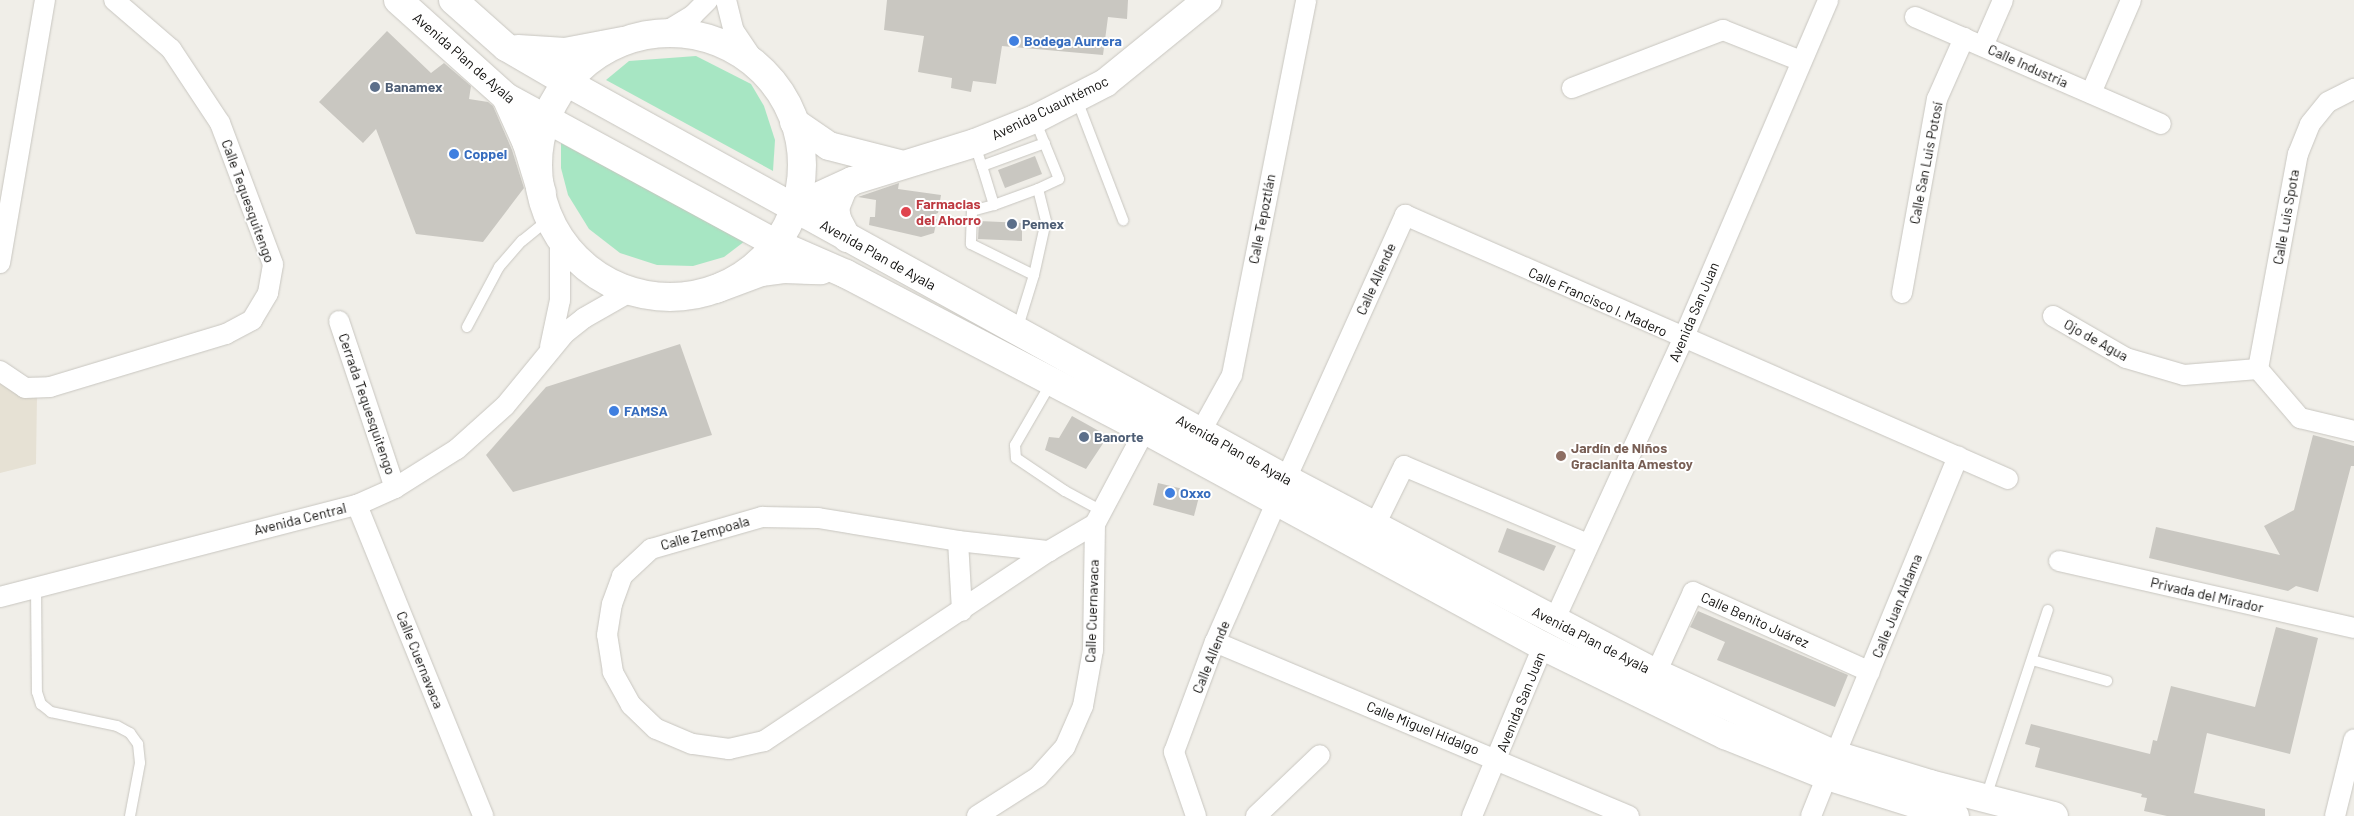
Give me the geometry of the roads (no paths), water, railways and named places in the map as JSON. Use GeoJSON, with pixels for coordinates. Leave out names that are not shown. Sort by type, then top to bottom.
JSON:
{"type":"FeatureCollection","features":[{"type":"Feature","properties":{"kind":"main road","name":"Avenida Plan de Ayala"},"geometry":{"type":"LineString","coordinates":[[398,0],[506,97],[548,123],[775,243],[846,274],[1145,430],[1282,490],[1374,527],[1831,766],[1954,816]]}},
{"type":"Feature","properties":{"kind":"main road","name":"Avenida Plan de Ayala"},"geometry":{"type":"LineString","coordinates":[[453,0],[506,47],[847,238],[1201,431],[1282,490],[1543,646],[1725,735],[1831,766],[2054,816]]}},
{"type":"Feature","properties":{"kind":"main road","name":"Avenida Cuauhtémoc"},"geometry":{"type":"LineString","coordinates":[[793,208],[852,181],[899,164],[978,155],[1040,131],[1076,97],[1105,83],[1207,0]]}},
{"type":"Feature","properties":{"kind":"main road"},"geometry":{"type":"LineString","coordinates":[[542,193],[540,157],[548,123],[568,83],[594,59],[623,41],[646,32],[670,29],[700,32],[752,58],[780,86],[794,122],[800,166],[793,208],[775,243],[749,270],[716,289]]}},
{"type":"Feature","properties":{"kind":"main road"},"geometry":{"type":"LineString","coordinates":[[506,47],[565,52],[623,41]]}},
{"type":"Feature","properties":{"kind":"main road"},"geometry":{"type":"LineString","coordinates":[[506,97],[527,144],[555,231],[589,273],[626,294],[656,300],[687,299],[738,279],[784,269],[812,269],[846,274]]}},
{"type":"Feature","properties":{"kind":"main road","name":"Avenida Cuauhtémoc"},"geometry":{"type":"LineString","coordinates":[[794,122],[829,146],[899,164]]}},
{"type":"Feature","properties":{"kind":"main road"},"geometry":{"type":"LineString","coordinates":[[847,238],[837,219],[836,208],[841,192],[852,181]]}},
{"type":"Feature","properties":{"kind":"street"},"geometry":{"type":"LineString","coordinates":[[0,262],[45,0]]}},
{"type":"Feature","properties":{"kind":"street","name":"Calle Tequesquitengo"},"geometry":{"type":"LineString","coordinates":[[0,371],[25,388],[50,387],[226,334],[252,320],[268,293],[273,264],[220,123],[171,49],[114,0]]}},
{"type":"Feature","properties":{"kind":"street"},"geometry":{"type":"LineString","coordinates":[[670,29],[693,15],[708,0]]}},
{"type":"Feature","properties":{"kind":"street"},"geometry":{"type":"LineString","coordinates":[[726,0],[734,31],[752,58]]}},
{"type":"Feature","properties":{"kind":"street","name":"Calle Tepoztlán"},"geometry":{"type":"LineString","coordinates":[[1201,431],[1232,375],[1306,0]]}},
{"type":"Feature","properties":{"kind":"street","name":"Avenida San Juan"},"geometry":{"type":"LineString","coordinates":[[1554,621],[1683,339],[1828,0]]}},
{"type":"Feature","properties":{"kind":"street"},"geometry":{"type":"LineString","coordinates":[[1983,46],[2003,0]]}},
{"type":"Feature","properties":{"kind":"street"},"geometry":{"type":"LineString","coordinates":[[2091,93],[2132,0]]}},
{"type":"Feature","properties":{"kind":"street","name":"Calle Industria"},"geometry":{"type":"LineString","coordinates":[[1915,17],[2161,124]]}},
{"type":"Feature","properties":{"kind":"street"},"geometry":{"type":"LineString","coordinates":[[1572,88],[1723,30],[1801,61]]}},
{"type":"Feature","properties":{"kind":"street","name":"Calle San Luis Potosí"},"geometry":{"type":"LineString","coordinates":[[1902,293],[1937,99],[1964,38]]}},
{"type":"Feature","properties":{"kind":"street","name":"Calle Luis Spota"},"geometry":{"type":"LineString","coordinates":[[2258,369],[2298,154],[2310,124],[2328,102],[2354,89]]}},
{"type":"Feature","properties":{"kind":"street","name":"Calle Francisco I. Madero"},"geometry":{"type":"LineString","coordinates":[[1405,216],[1683,339],[2008,478]]}},
{"type":"Feature","properties":{"kind":"street","name":"Calle Allende"},"geometry":{"type":"LineString","coordinates":[[1196,816],[1174,752],[1215,642],[1405,216]]}},
{"type":"Feature","properties":{"kind":"street","name":"Avenida Central"},"geometry":{"type":"LineString","coordinates":[[549,351],[560,300],[555,231]]}},
{"type":"Feature","properties":{"kind":"street","name":"Avenida Central"},"geometry":{"type":"LineString","coordinates":[[0,597],[36,586],[357,505],[395,488],[457,449],[504,406],[549,351],[584,318],[626,294]]}},
{"type":"Feature","properties":{"kind":"street","name":"Ojo de Agua"},"geometry":{"type":"LineString","coordinates":[[2053,316],[2126,358],[2184,375],[2258,369]]}},
{"type":"Feature","properties":{"kind":"street","name":"Cerrada Tequesquitengo"},"geometry":{"type":"LineString","coordinates":[[339,321],[395,488]]}},
{"type":"Feature","properties":{"kind":"street"},"geometry":{"type":"LineString","coordinates":[[2258,369],[2300,418],[2354,431]]}},
{"type":"Feature","properties":{"kind":"street","name":"Calle Cuernavaca"},"geometry":{"type":"LineString","coordinates":[[977,816],[1038,777],[1064,747],[1083,706],[1093,650],[1098,517],[1145,430]]}},
{"type":"Feature","properties":{"kind":"street","name":"Calle Juan Aldama"},"geometry":{"type":"LineString","coordinates":[[1811,816],[1958,456]]}},
{"type":"Feature","properties":{"kind":"street"},"geometry":{"type":"LineString","coordinates":[[1374,527],[1404,466],[1588,544]]}},
{"type":"Feature","properties":{"kind":"street","name":"Calle Cuernavaca"},"geometry":{"type":"LineString","coordinates":[[357,505],[484,816]]}},
{"type":"Feature","properties":{"kind":"street","name":"Calle Zempoala"},"geometry":{"type":"LineString","coordinates":[[1049,550],[958,540],[818,518],[762,517],[651,549],[622,576],[612,604],[607,635],[613,672],[631,705],[656,729],[692,744],[729,749],[764,741],[962,611],[1098,517]]}},
{"type":"Feature","properties":{"kind":"street"},"geometry":{"type":"LineString","coordinates":[[958,540],[962,611]]}},
{"type":"Feature","properties":{"kind":"street","name":"Privada del Mirador"},"geometry":{"type":"LineString","coordinates":[[2059,561],[2354,628]]}},
{"type":"Feature","properties":{"kind":"street","name":"Calle Benito Juárez"},"geometry":{"type":"LineString","coordinates":[[1656,673],[1693,592],[1870,672]]}},
{"type":"Feature","properties":{"kind":"street","name":"Calle Miguel Hidalgo"},"geometry":{"type":"LineString","coordinates":[[1215,642],[1498,759],[1629,816]]}},
{"type":"Feature","properties":{"kind":"street","name":"Avenida San Juan"},"geometry":{"type":"LineString","coordinates":[[1472,816],[1498,759],[1543,646]]}},
{"type":"Feature","properties":{"kind":"street"},"geometry":{"type":"LineString","coordinates":[[2335,816],[2354,739]]}},
{"type":"Feature","properties":{"kind":"street"},"geometry":{"type":"LineString","coordinates":[[1256,816],[1320,755]]}},
{"type":"Feature","properties":{"kind":"lane"},"geometry":{"type":"LineString","coordinates":[[1076,97],[1123,220]]}},
{"type":"Feature","properties":{"kind":"lane"},"geometry":{"type":"LineString","coordinates":[[1034,274],[971,244],[972,211],[1059,180],[1040,131]]}},
{"type":"Feature","properties":{"kind":"lane"},"geometry":{"type":"LineString","coordinates":[[978,155],[994,204]]}},
{"type":"Feature","properties":{"kind":"lane"},"geometry":{"type":"LineString","coordinates":[[1017,331],[1034,274],[1046,221],[1038,189]]}},
{"type":"Feature","properties":{"kind":"lane"},"geometry":{"type":"LineString","coordinates":[[467,327],[499,267],[522,241],[555,231]]}},
{"type":"Feature","properties":{"kind":"lane"},"geometry":{"type":"LineString","coordinates":[[1052,382],[1014,445],[1016,458],[1098,517]]}},
{"type":"Feature","properties":{"kind":"lane"},"geometry":{"type":"LineString","coordinates":[[36,586],[37,692],[42,704],[51,712],[117,726],[130,733],[138,744],[140,763],[130,816]]}},
{"type":"Feature","properties":{"kind":"lane"},"geometry":{"type":"LineString","coordinates":[[1985,799],[2048,610]]}},
{"type":"Feature","properties":{"kind":"lane"},"geometry":{"type":"LineString","coordinates":[[2032,660],[2107,680]]}},
{"type":"Feature","properties":{"kind":"place","name":"Bodega Aurrera"},"geometry":{"type":"Point","coordinates":[1014,41]}},
{"type":"Feature","properties":{"kind":"place","name":"Banamex"},"geometry":{"type":"Point","coordinates":[375,87]}},
{"type":"Feature","properties":{"kind":"place","name":"Coppel"},"geometry":{"type":"Point","coordinates":[454,154]}},
{"type":"Feature","properties":{"kind":"place","name":"Farmacias del Ahorro"},"geometry":{"type":"Point","coordinates":[906,212]}},
{"type":"Feature","properties":{"kind":"place","name":"Pemex"},"geometry":{"type":"Point","coordinates":[1012,224]}},
{"type":"Feature","properties":{"kind":"place","name":"FAMSA"},"geometry":{"type":"Point","coordinates":[614,411]}},
{"type":"Feature","properties":{"kind":"place","name":"Banorte"},"geometry":{"type":"Point","coordinates":[1084,437]}},
{"type":"Feature","properties":{"kind":"place","name":"Jardín de Niños Gracianita Amestoy"},"geometry":{"type":"Point","coordinates":[1561,456]}},
{"type":"Feature","properties":{"kind":"place","name":"Oxxo"},"geometry":{"type":"Point","coordinates":[1170,493]}}]}
